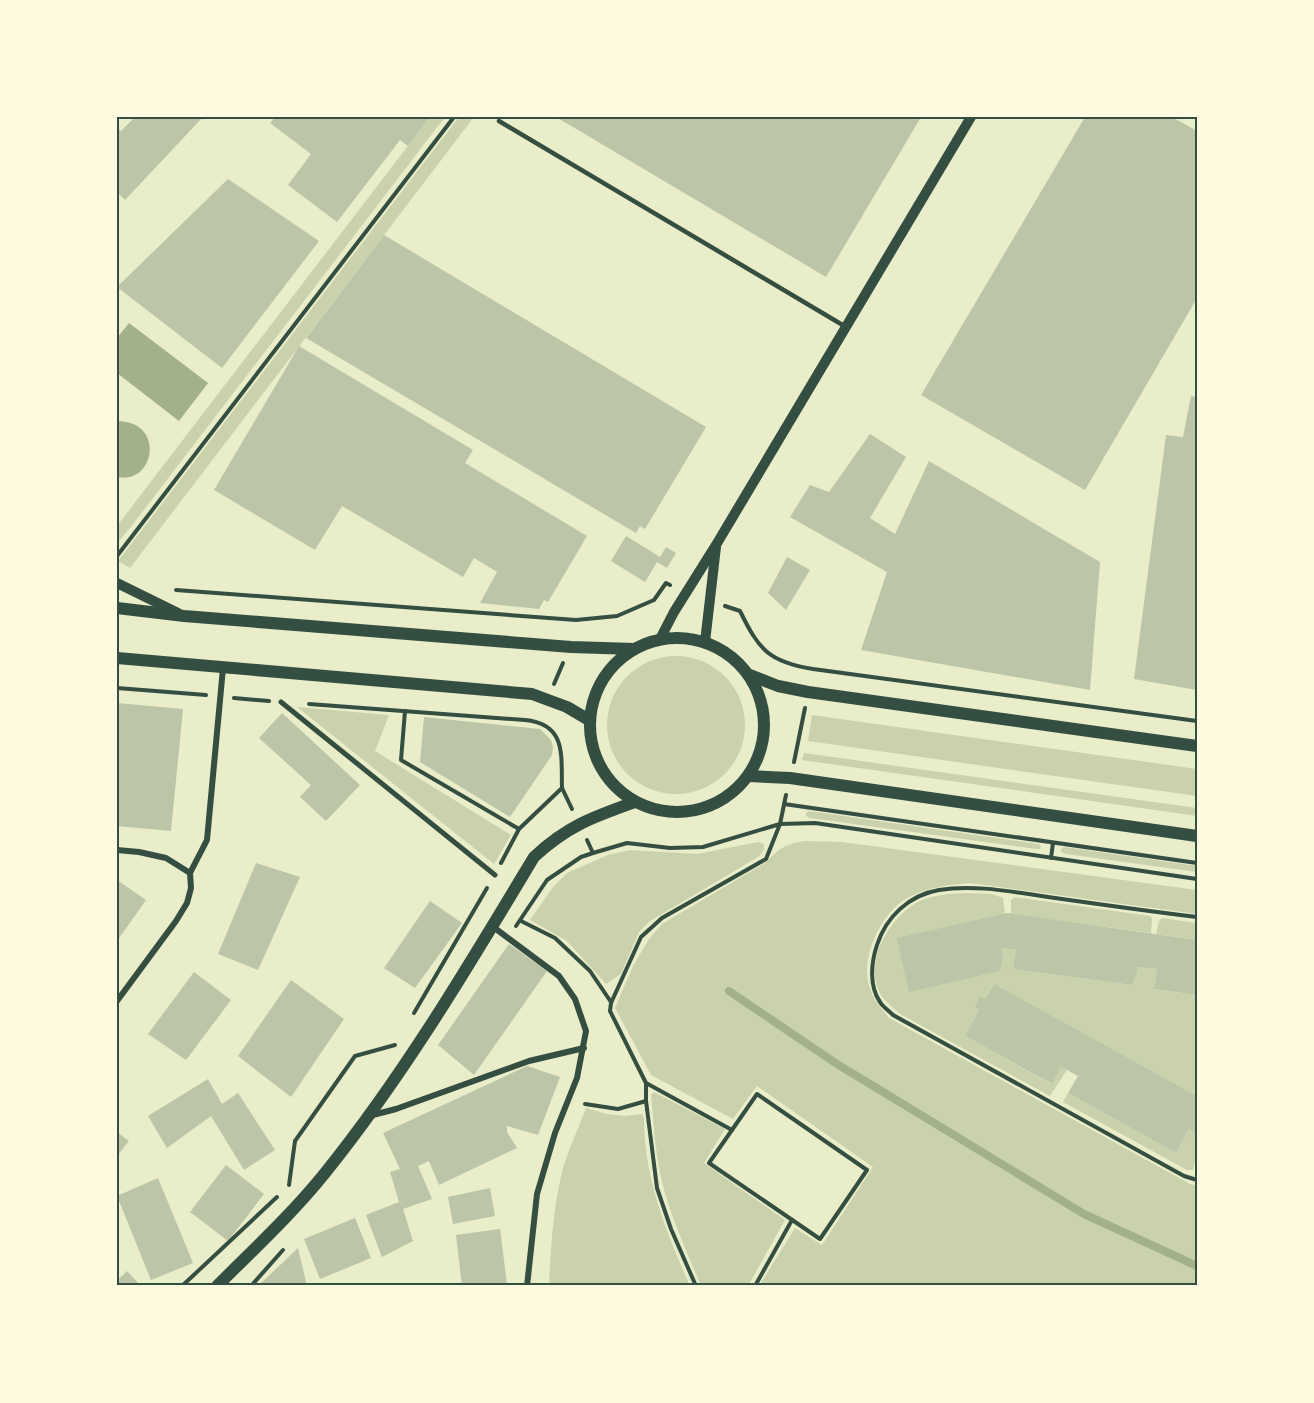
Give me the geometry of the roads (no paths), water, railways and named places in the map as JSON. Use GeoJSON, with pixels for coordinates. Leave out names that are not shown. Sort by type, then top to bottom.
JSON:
{"type":"FeatureCollection","features":[{"type":"Feature","properties":{"kind":"main road"},"geometry":{"type":"LineString","coordinates":[[117,608],[184,616],[570,647],[634,649]]}},
{"type":"Feature","properties":{"kind":"main road"},"geometry":{"type":"LineString","coordinates":[[682,638],[705,642],[722,650],[737,661],[750,675],[761,699],[765,726],[761,752],[749,776],[726,798],[697,811],[665,812],[635,802],[615,788],[600,768],[591,745],[589,720],[593,698],[603,679],[616,662],[634,649],[660,639],[682,638]]}},
{"type":"Feature","properties":{"kind":"main road"},"geometry":{"type":"LineString","coordinates":[[117,658],[509,691],[548,699],[589,720]]}},
{"type":"Feature","properties":{"kind":"main road"},"geometry":{"type":"LineString","coordinates":[[750,675],[778,686],[808,692],[1197,746]]}},
{"type":"Feature","properties":{"kind":"main road"},"geometry":{"type":"LineString","coordinates":[[749,776],[790,778],[1197,836]]}},
{"type":"Feature","properties":{"kind":"main road"},"geometry":{"type":"LineString","coordinates":[[217,1286],[297,1205],[369,1116],[412,1054],[534,857],[554,838],[592,818],[635,802]]}},
{"type":"Feature","properties":{"kind":"street"},"geometry":{"type":"LineString","coordinates":[[660,639],[971,117]]}},
{"type":"Feature","properties":{"kind":"street"},"geometry":{"type":"LineString","coordinates":[[705,642],[716,545]]}},
{"type":"Feature","properties":{"kind":"street"},"geometry":{"type":"LineString","coordinates":[[117,584],[184,616]]}},
{"type":"Feature","properties":{"kind":"street"},"geometry":{"type":"LineString","coordinates":[[117,1001],[187,903],[191,888],[190,873],[207,840],[224,668]]}},
{"type":"Feature","properties":{"kind":"street"},"geometry":{"type":"LineString","coordinates":[[281,702],[495,874]]}},
{"type":"Feature","properties":{"kind":"street"},"geometry":{"type":"LineString","coordinates":[[117,850],[166,858],[190,873]]}},
{"type":"Feature","properties":{"kind":"street"},"geometry":{"type":"LineString","coordinates":[[492,926],[560,976],[569,988],[586,1031],[577,1078],[543,1170],[534,1218],[528,1286]]}},
{"type":"Feature","properties":{"kind":"street"},"geometry":{"type":"LineString","coordinates":[[369,1116],[396,1109],[529,1060],[584,1048]]}},
{"type":"Feature","properties":{"kind":"lane"},"geometry":{"type":"LineString","coordinates":[[499,121],[846,327]]}},
{"type":"Feature","properties":{"kind":"waterway"},"geometry":{"type":"LineString","coordinates":[[729,991],[837,1064],[1084,1214],[1197,1266]]}}]}
